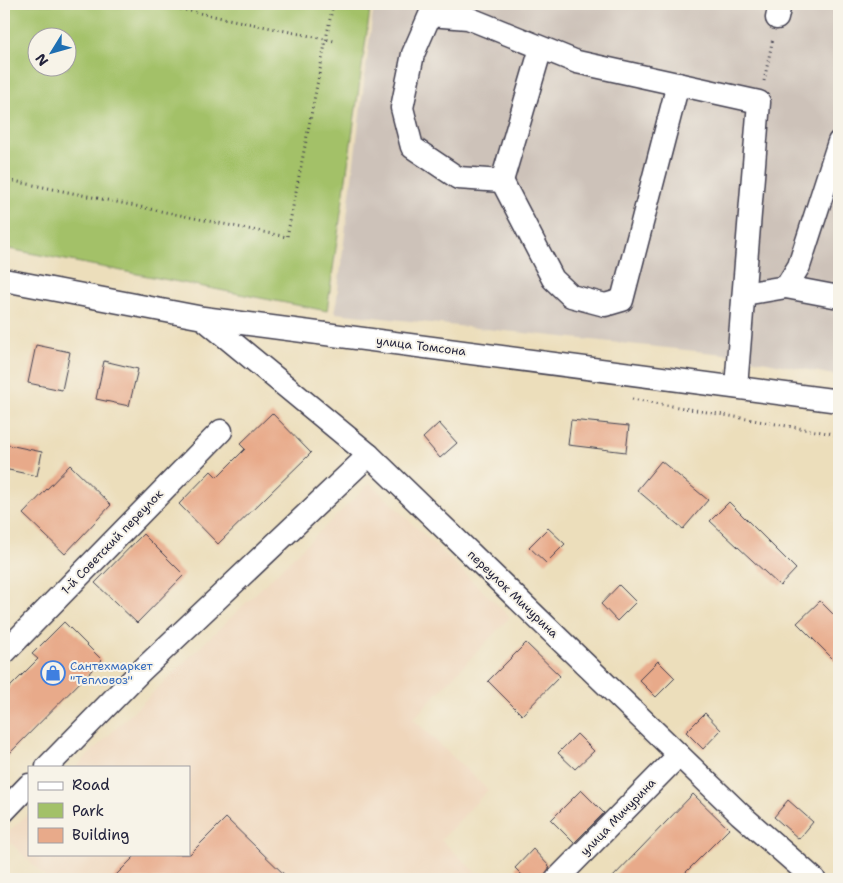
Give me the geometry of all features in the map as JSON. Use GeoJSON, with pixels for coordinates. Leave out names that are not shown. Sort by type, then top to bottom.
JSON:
{"type":"FeatureCollection","features":[{"type":"Feature","properties":{"kind":"street"},"geometry":{"type":"LineString","coordinates":[[502,181],[458,178],[412,147],[402,108],[413,54],[430,15],[468,18],[577,62],[759,102],[736,387]]}},
{"type":"Feature","properties":{"kind":"street"},"geometry":{"type":"LineString","coordinates":[[540,48],[502,181],[553,279],[571,296],[605,305],[622,300],[678,84]]}},
{"type":"Feature","properties":{"kind":"street"},"geometry":{"type":"LineString","coordinates":[[786,287],[799,266],[839,142]]}},
{"type":"Feature","properties":{"kind":"street","name":"улица Томсона"},"geometry":{"type":"LineString","coordinates":[[4,280],[203,318],[839,401]]}},
{"type":"Feature","properties":{"kind":"street"},"geometry":{"type":"LineString","coordinates":[[744,294],[786,287],[839,297]]}},
{"type":"Feature","properties":{"kind":"street","name":"переулок Мичурина"},"geometry":{"type":"LineString","coordinates":[[203,318],[369,455],[740,814],[814,879]]}},
{"type":"Feature","properties":{"kind":"street","name":"1-й Советский переулок"},"geometry":{"type":"LineString","coordinates":[[4,653],[221,431]]}},
{"type":"Feature","properties":{"kind":"street"},"geometry":{"type":"LineString","coordinates":[[48,766],[140,672],[369,455]]}},
{"type":"Feature","properties":{"kind":"street","name":"улица Мичурина"},"geometry":{"type":"LineString","coordinates":[[558,879],[679,755]]}},
{"type":"Feature","properties":{"kind":"street"},"geometry":{"type":"LineString","coordinates":[[4,811],[28,786]]}},
{"type":"Feature","properties":{"kind":"path"},"geometry":{"type":"LineString","coordinates":[[156,4],[334,41]]}},
{"type":"Feature","properties":{"kind":"path"},"geometry":{"type":"LineString","coordinates":[[4,179],[287,237],[333,4]]}},
{"type":"Feature","properties":{"kind":"path"},"geometry":{"type":"LineString","coordinates":[[759,102],[779,11]]}},
{"type":"Feature","properties":{"kind":"shaded area"},"geometry":{"type":"Polygon","coordinates":[[[374,4],[839,4],[839,376],[724,354],[335,313],[374,4]]]}},
{"type":"Feature","properties":{"kind":"shaded area"},"geometry":{"type":"Polygon","coordinates":[[[370,483],[510,617],[413,719],[488,790],[441,840],[483,879],[47,879],[4,836],[28,814],[28,856],[190,856],[190,766],[77,766],[370,483]]]}},
{"type":"Feature","properties":{"kind":"green space"},"geometry":{"type":"Polygon","coordinates":[[[4,4],[371,4],[327,311],[4,248],[4,4]]]}},
{"type":"Feature","properties":{"kind":"building"},"geometry":{"type":"Polygon","coordinates":[[[36,345],[70,352],[62,390],[28,383],[36,345]]]}},
{"type":"Feature","properties":{"kind":"building"},"geometry":{"type":"Polygon","coordinates":[[[104,361],[138,369],[129,406],[96,399],[104,361]]]}},
{"type":"Feature","properties":{"kind":"building"},"geometry":{"type":"Polygon","coordinates":[[[272,413],[311,453],[218,544],[179,504],[211,471],[217,477],[245,449],[240,444],[272,413]]]}},
{"type":"Feature","properties":{"kind":"building"},"geometry":{"type":"Polygon","coordinates":[[[571,420],[629,426],[626,452],[568,445],[571,420]]]}},
{"type":"Feature","properties":{"kind":"building"},"geometry":{"type":"Polygon","coordinates":[[[439,423],[457,443],[440,458],[423,438],[439,423]]]}},
{"type":"Feature","properties":{"kind":"building"},"geometry":{"type":"Polygon","coordinates":[[[4,444],[42,452],[37,476],[4,469],[4,444]]]}},
{"type":"Feature","properties":{"kind":"building"},"geometry":{"type":"Polygon","coordinates":[[[661,461],[708,500],[683,529],[637,490],[661,461]]]}},
{"type":"Feature","properties":{"kind":"building"},"geometry":{"type":"Polygon","coordinates":[[[70,465],[111,505],[65,554],[23,514],[70,465]]]}},
{"type":"Feature","properties":{"kind":"building"},"geometry":{"type":"Polygon","coordinates":[[[729,502],[796,569],[780,586],[710,521],[729,502]]]}},
{"type":"Feature","properties":{"kind":"building"},"geometry":{"type":"Polygon","coordinates":[[[548,528],[565,544],[546,563],[529,547],[548,528]]]}},
{"type":"Feature","properties":{"kind":"building"},"geometry":{"type":"Polygon","coordinates":[[[143,534],[184,575],[137,623],[95,583],[143,534]]]}},
{"type":"Feature","properties":{"kind":"building"},"geometry":{"type":"Polygon","coordinates":[[[619,585],[636,602],[617,621],[601,604],[619,585]]]}},
{"type":"Feature","properties":{"kind":"building"},"geometry":{"type":"Polygon","coordinates":[[[820,601],[839,620],[839,665],[797,623],[820,601]]]}},
{"type":"Feature","properties":{"kind":"building"},"geometry":{"type":"Polygon","coordinates":[[[64,622],[102,660],[4,759],[4,693],[38,659],[32,654],[64,622]]]}},
{"type":"Feature","properties":{"kind":"building"},"geometry":{"type":"Polygon","coordinates":[[[526,643],[560,676],[522,715],[488,681],[526,643]]]}},
{"type":"Feature","properties":{"kind":"building"},"geometry":{"type":"Polygon","coordinates":[[[658,661],[675,678],[656,697],[639,680],[658,661]]]}},
{"type":"Feature","properties":{"kind":"building"},"geometry":{"type":"Polygon","coordinates":[[[705,713],[721,730],[703,749],[686,732],[705,713]]]}},
{"type":"Feature","properties":{"kind":"building"},"geometry":{"type":"Polygon","coordinates":[[[577,734],[594,751],[575,769],[558,753],[577,734]]]}},
{"type":"Feature","properties":{"kind":"building"},"geometry":{"type":"Polygon","coordinates":[[[581,790],[604,813],[574,843],[551,820],[581,790]]]}},
{"type":"Feature","properties":{"kind":"building"},"geometry":{"type":"Polygon","coordinates":[[[693,794],[729,829],[679,879],[611,879],[693,794]]]}},
{"type":"Feature","properties":{"kind":"building"},"geometry":{"type":"Polygon","coordinates":[[[788,800],[813,822],[799,839],[774,817],[788,800]]]}},
{"type":"Feature","properties":{"kind":"building"},"geometry":{"type":"Polygon","coordinates":[[[226,818],[289,879],[112,879],[135,856],[190,856],[226,818]]]}},
{"type":"Feature","properties":{"kind":"building"},"geometry":{"type":"Polygon","coordinates":[[[533,849],[550,867],[544,875],[544,879],[526,879],[515,868],[533,849]]]}},
{"type":"Feature","properties":{"kind":"place","name":"Сантехмаркет \"Тепловоз\""},"geometry":{"type":"Point","coordinates":[53,673]}}]}
